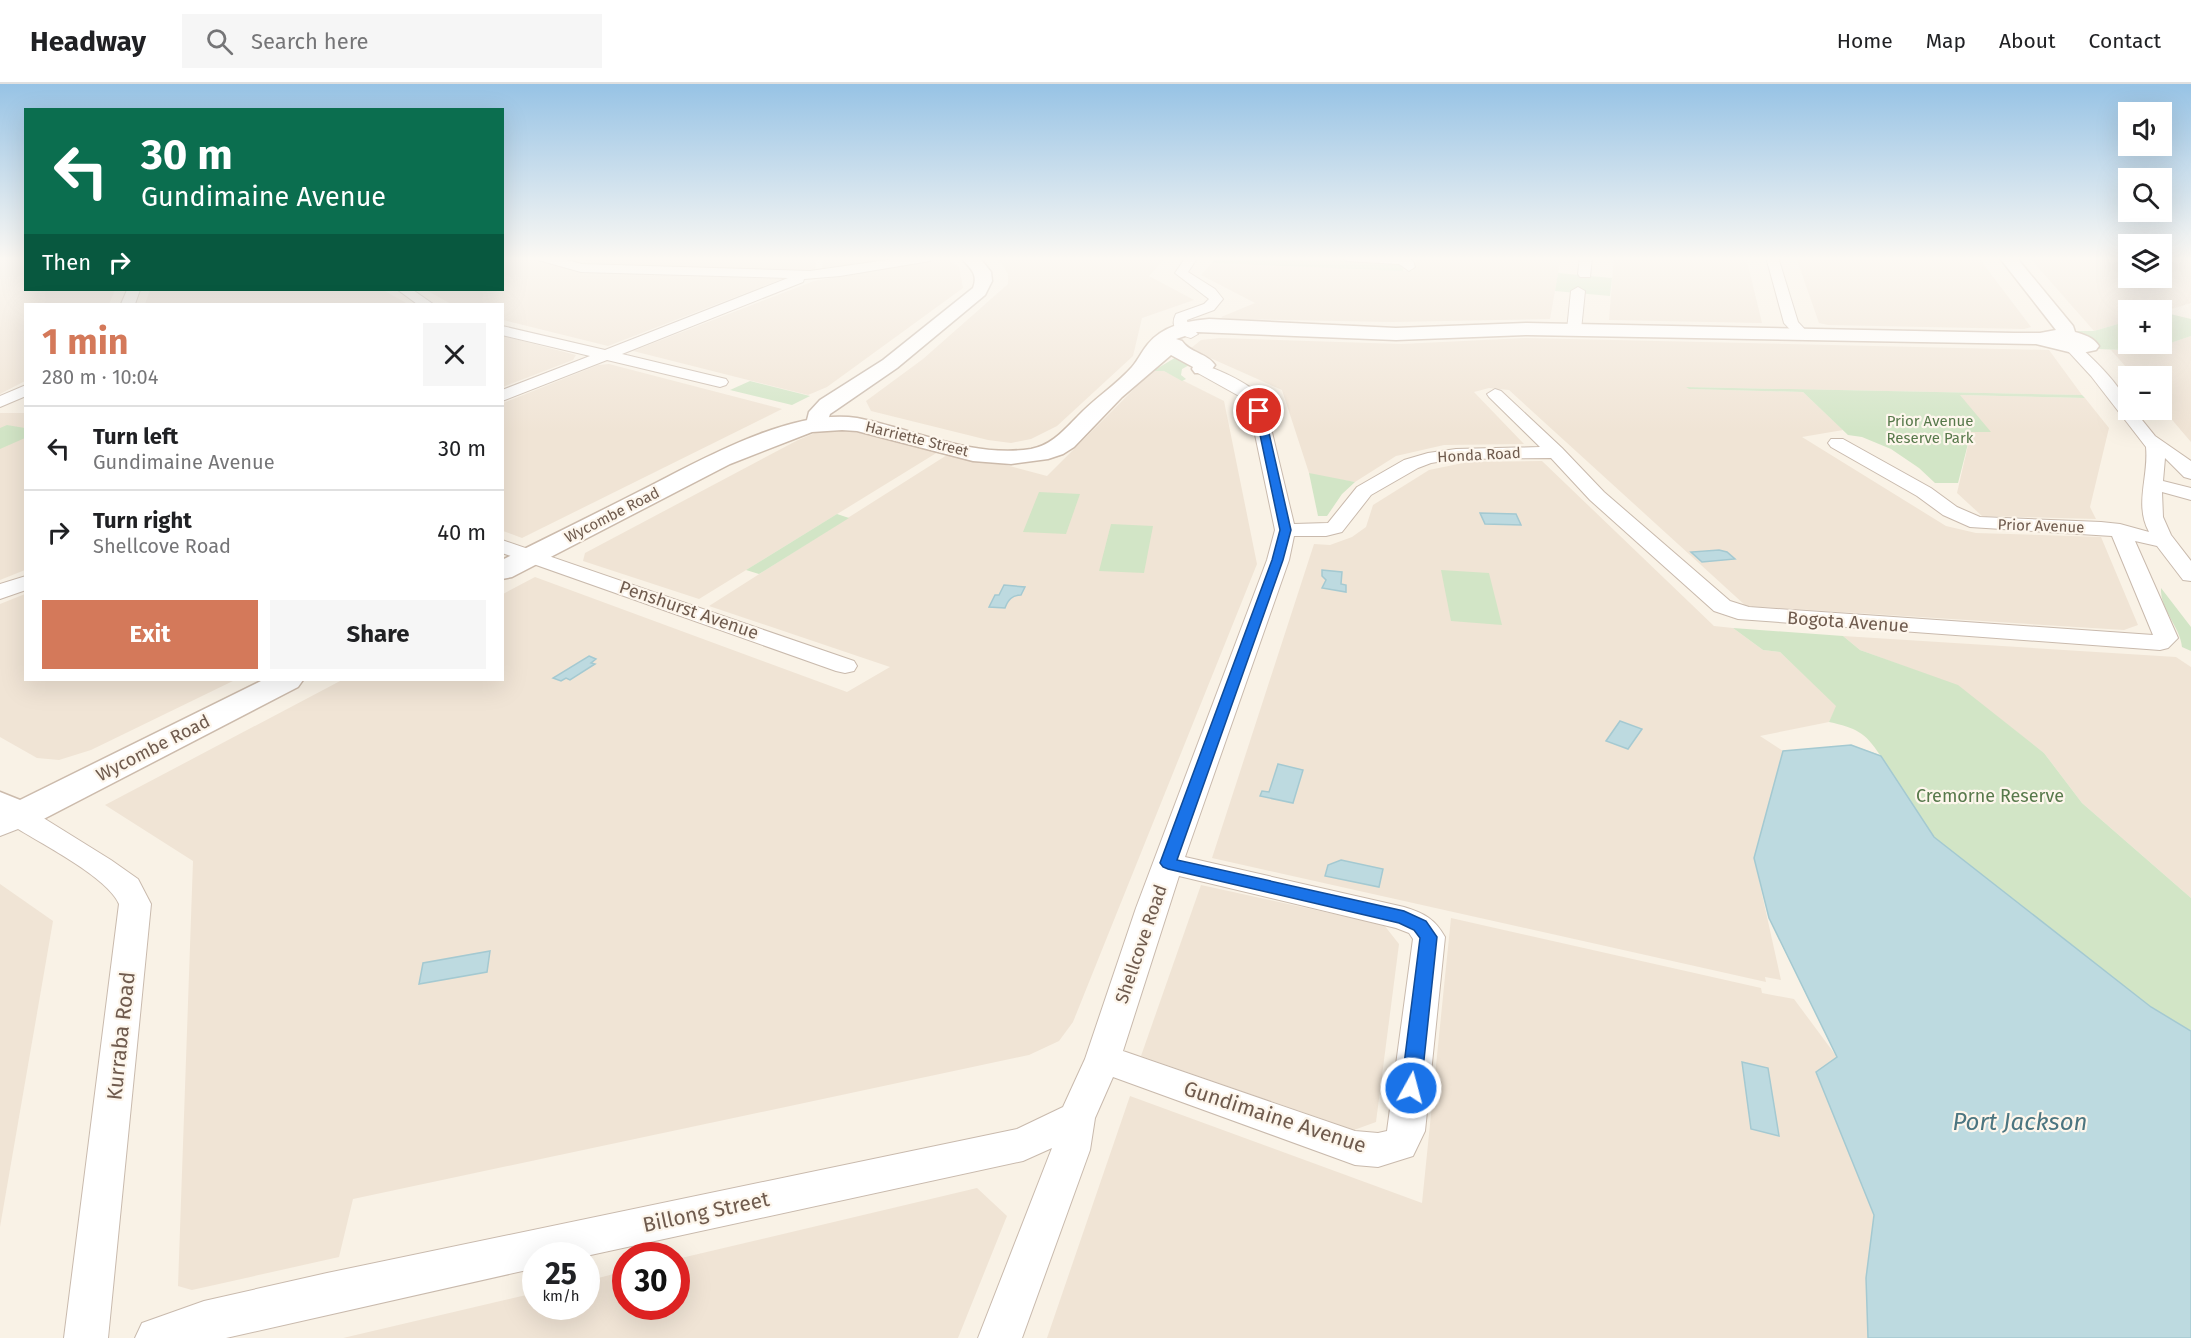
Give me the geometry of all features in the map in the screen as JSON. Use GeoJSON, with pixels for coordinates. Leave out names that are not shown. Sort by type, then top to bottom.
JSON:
{"type":"FeatureCollection","features":[{"type":"Feature","properties":{"kind":"main road","name":"Wycombe Road"},"geometry":{"type":"LineString","coordinates":[[504,570],[722,459],[750,449],[818,418],[949,316]]}},
{"type":"Feature","properties":{"kind":"main road"},"geometry":{"type":"LineString","coordinates":[[1202,369],[1205,365],[1176,350],[1193,329],[1402,334],[1516,329],[2062,341],[2066,330],[2054,316]]}},
{"type":"Feature","properties":{"kind":"main road","name":"Harriette Street"},"geometry":{"type":"LineString","coordinates":[[818,418],[853,424],[953,451],[1018,456],[1049,451],[1070,440],[1080,426],[1142,367],[1193,329]]}},
{"type":"Feature","properties":{"kind":"main road","name":"Wycombe Road"},"geometry":{"type":"LineString","coordinates":[[6,815],[285,681]]}},
{"type":"Feature","properties":{"kind":"street"},"geometry":{"type":"LineString","coordinates":[[504,395],[708,316]]}},
{"type":"Feature","properties":{"kind":"street"},"geometry":{"type":"LineString","coordinates":[[1193,329],[1204,316]]}},
{"type":"Feature","properties":{"kind":"street"},"geometry":{"type":"LineString","coordinates":[[1574,330],[1575,316]]}},
{"type":"Feature","properties":{"kind":"street"},"geometry":{"type":"LineString","coordinates":[[1789,316],[1791,323],[1803,335]]}},
{"type":"Feature","properties":{"kind":"street"},"geometry":{"type":"LineString","coordinates":[[504,330],[720,382]]}},
{"type":"Feature","properties":{"kind":"street"},"geometry":{"type":"LineString","coordinates":[[2062,341],[2086,358],[2151,440],[2181,461],[2191,473]]}},
{"type":"Feature","properties":{"kind":"street","name":"Shellcove Road"},"geometry":{"type":"LineString","coordinates":[[1000,1338],[1071,1150],[1076,1118],[1103,1059],[1168,863],[1278,560],[1285,530],[1256,399],[1249,393],[1202,369]]}},
{"type":"Feature","properties":{"kind":"street"},"geometry":{"type":"LineString","coordinates":[[0,403],[24,391]]}},
{"type":"Feature","properties":{"kind":"street","name":"Bogota Avenue"},"geometry":{"type":"LineString","coordinates":[[1495,394],[1556,452],[1597,496],[1722,606],[1746,614],[2160,643],[2166,638],[2120,530]]}},
{"type":"Feature","properties":{"kind":"street"},"geometry":{"type":"LineString","coordinates":[[0,403],[24,404]]}},
{"type":"Feature","properties":{"kind":"street"},"geometry":{"type":"LineString","coordinates":[[2151,440],[2156,454],[2151,508],[2165,541],[2191,575]]}},
{"type":"Feature","properties":{"kind":"street","name":"Honda Road"},"geometry":{"type":"LineString","coordinates":[[1285,530],[1335,528],[1364,491],[1411,464],[1428,458],[1456,454],[1556,452]]}},
{"type":"Feature","properties":{"kind":"street"},"geometry":{"type":"LineString","coordinates":[[2154,484],[2191,494]]}},
{"type":"Feature","properties":{"kind":"street","name":"Prior Avenue"},"geometry":{"type":"LineString","coordinates":[[1924,492],[1950,511],[1977,523],[2120,530],[2165,541]]}},
{"type":"Feature","properties":{"kind":"street","name":"Penshurst Avenue"},"geometry":{"type":"LineString","coordinates":[[504,547],[845,666]]}},
{"type":"Feature","properties":{"kind":"street"},"geometry":{"type":"LineString","coordinates":[[0,592],[24,583]]}},
{"type":"Feature","properties":{"kind":"street","name":"Kurraba Road"},"geometry":{"type":"LineString","coordinates":[[6,815],[100,867],[127,886],[135,904],[87,1338]]}},
{"type":"Feature","properties":{"kind":"street","name":"Gundimaine Avenue"},"geometry":{"type":"LineString","coordinates":[[1103,1059],[1355,1148],[1378,1150],[1400,1144],[1406,1131],[1429,937],[1420,926],[1404,918],[1168,863]]}},
{"type":"Feature","properties":{"kind":"street","name":"Billong Street"},"geometry":{"type":"LineString","coordinates":[[158,1338],[204,1322],[327,1293],[1023,1144],[1076,1118]]}},
{"type":"Feature","properties":{"kind":"shaded area"},"geometry":{"type":"Polygon","coordinates":[[[0,316],[24,316],[24,382],[0,394],[0,316]]]}},
{"type":"Feature","properties":{"kind":"shaded area"},"geometry":{"type":"Polygon","coordinates":[[[504,316],[687,316],[608,346],[504,320],[504,316]]]}},
{"type":"Feature","properties":{"kind":"shaded area"},"geometry":{"type":"Polygon","coordinates":[[[725,316],[925,316],[827,387],[808,395],[633,351],[725,316]]]}},
{"type":"Feature","properties":{"kind":"shaded area"},"geometry":{"type":"Polygon","coordinates":[[[972,316],[1149,316],[1142,318],[1133,356],[1057,426],[1031,439],[1011,443],[988,440],[871,411],[866,401],[923,359],[972,316]]]}},
{"type":"Feature","properties":{"kind":"shaded area"},"geometry":{"type":"Polygon","coordinates":[[[1551,316],[1550,319],[1392,322],[1224,319],[1221,317],[1551,316]]]}},
{"type":"Feature","properties":{"kind":"shaded area"},"geometry":{"type":"Polygon","coordinates":[[[1609,316],[1760,316],[1762,323],[1609,320],[1609,316]]]}},
{"type":"Feature","properties":{"kind":"shaded area"},"geometry":{"type":"Polygon","coordinates":[[[1816,316],[2022,316],[2031,327],[2024,329],[1819,323],[1816,316]]]}},
{"type":"Feature","properties":{"kind":"shaded area"},"geometry":{"type":"Polygon","coordinates":[[[2080,316],[2118,316],[2118,324],[2094,331],[2080,316]]]}},
{"type":"Feature","properties":{"kind":"shaded area"},"geometry":{"type":"Polygon","coordinates":[[[504,336],[576,355],[573,360],[504,387],[504,336]]]}},
{"type":"Feature","properties":{"kind":"shaded area"},"geometry":{"type":"Polygon","coordinates":[[[2191,336],[2191,442],[2172,420],[2172,366],[2125,366],[2111,350],[2118,350],[2118,354],[2172,354],[2172,342],[2191,336]]]}},
{"type":"Feature","properties":{"kind":"shaded area"},"geometry":{"type":"Polygon","coordinates":[[[1220,338],[1401,344],[1525,338],[2049,350],[2082,395],[1687,387],[1690,389],[1803,392],[1843,430],[1802,437],[1946,526],[1976,533],[2101,537],[2138,625],[2124,630],[1746,606],[1509,390],[1489,388],[1474,392],[1524,444],[1444,445],[1396,456],[1355,482],[1317,476],[1309,473],[1282,390],[1190,349],[1201,340],[1220,338]]]}},
{"type":"Feature","properties":{"kind":"shaded area"},"geometry":{"type":"Polygon","coordinates":[[[609,364],[782,409],[522,538],[504,531],[504,403],[598,365],[609,364]]]}},
{"type":"Feature","properties":{"kind":"shaded area"},"geometry":{"type":"Polygon","coordinates":[[[1152,371],[1164,371],[1224,401],[1257,564],[1073,1022],[1059,1041],[1029,1055],[353,1199],[339,1257],[192,1290],[178,1286],[193,861],[105,805],[340,681],[504,681],[504,593],[535,577],[847,692],[890,667],[709,606],[947,455],[978,462],[1002,464],[1047,476],[1152,371]]]}},
{"type":"Feature","properties":{"kind":"shaded area"},"geometry":{"type":"Polygon","coordinates":[[[1959,395],[2085,398],[2109,428],[2090,507],[2096,519],[1982,516],[1957,493],[1971,432],[1990,432],[1959,395]]]}},
{"type":"Feature","properties":{"kind":"shaded area"},"geometry":{"type":"Polygon","coordinates":[[[0,413],[24,413],[24,570],[0,580],[0,413]]]}},
{"type":"Feature","properties":{"kind":"shaded area"},"geometry":{"type":"Polygon","coordinates":[[[839,430],[867,434],[938,452],[699,599],[583,561],[585,553],[798,440],[815,433],[839,430]]]}},
{"type":"Feature","properties":{"kind":"shaded area"},"geometry":{"type":"Polygon","coordinates":[[[1542,461],[1714,626],[1733,628],[1763,650],[1780,652],[1837,706],[1829,722],[1760,736],[1783,751],[1754,858],[1781,980],[1765,977],[1766,982],[1212,858],[1314,544],[1330,545],[1352,537],[1366,527],[1373,505],[1429,470],[1468,462],[1542,461]]]}},
{"type":"Feature","properties":{"kind":"shaded area"},"geometry":{"type":"Polygon","coordinates":[[[24,594],[24,681],[233,681],[91,750],[59,760],[37,758],[0,737],[0,604],[24,594]]]}},
{"type":"Feature","properties":{"kind":"shaded area"},"geometry":{"type":"Polygon","coordinates":[[[1843,636],[2176,657],[2191,667],[2191,898],[2082,803],[2044,753],[1958,686],[1860,650],[1843,636]]]}},
{"type":"Feature","properties":{"kind":"shaded area"},"geometry":{"type":"Polygon","coordinates":[[[0,884],[53,921],[0,1227],[0,884]]]}},
{"type":"Feature","properties":{"kind":"shaded area"},"geometry":{"type":"Polygon","coordinates":[[[1201,885],[1384,925],[1399,944],[1376,1122],[1354,1130],[1141,1056],[1201,885]]]}},
{"type":"Feature","properties":{"kind":"shaded area"},"geometry":{"type":"Polygon","coordinates":[[[1451,918],[1761,988],[1762,993],[1794,999],[1837,1057],[1816,1072],[1874,1215],[1866,1278],[1868,1338],[1047,1338],[1130,1096],[1422,1203],[1451,918]]]}},
{"type":"Feature","properties":{"kind":"shaded area"},"geometry":{"type":"Polygon","coordinates":[[[977,1188],[1007,1216],[958,1338],[343,1338],[522,1296],[522,1320],[600,1320],[600,1278],[612,1274],[612,1320],[690,1320],[690,1256],[977,1188]]]}},
{"type":"Feature","properties":{"kind":"green space"},"geometry":{"type":"Polygon","coordinates":[[[2172,316],[2191,319],[2191,336],[2172,342],[2172,316]]]}},
{"type":"Feature","properties":{"kind":"green space"},"geometry":{"type":"Polygon","coordinates":[[[2118,324],[2118,350],[2098,349],[2098,343],[2076,331],[2094,331],[2118,324]]]}},
{"type":"Feature","properties":{"kind":"green space"},"geometry":{"type":"Polygon","coordinates":[[[1178,356],[1193,363],[1182,369],[1181,375],[1186,379],[1182,381],[1164,371],[1153,371],[1178,356]]]}},
{"type":"Feature","properties":{"kind":"green space"},"geometry":{"type":"Polygon","coordinates":[[[750,381],[810,396],[792,405],[730,390],[750,381]]]}},
{"type":"Feature","properties":{"kind":"green space","name":"Prior Avenue Reserve Park"},"geometry":{"type":"Polygon","coordinates":[[[1686,387],[2082,395],[2085,398],[1960,395],[1991,432],[1971,432],[1958,483],[1935,483],[1919,468],[1891,449],[1862,437],[1848,435],[1803,392],[1689,389],[1686,387]]]}},
{"type":"Feature","properties":{"kind":"green space"},"geometry":{"type":"Polygon","coordinates":[[[7,425],[24,428],[24,438],[0,449],[0,428],[7,425]]]}},
{"type":"Feature","properties":{"kind":"green space"},"geometry":{"type":"Polygon","coordinates":[[[1309,473],[1355,482],[1342,494],[1327,516],[1318,516],[1309,473]]]}},
{"type":"Feature","properties":{"kind":"green space"},"geometry":{"type":"Polygon","coordinates":[[[1039,492],[1080,494],[1066,534],[1023,532],[1039,492]]]}},
{"type":"Feature","properties":{"kind":"green space"},"geometry":{"type":"Polygon","coordinates":[[[837,514],[849,518],[759,574],[746,570],[837,514]]]}},
{"type":"Feature","properties":{"kind":"green space"},"geometry":{"type":"Polygon","coordinates":[[[1111,524],[1153,526],[1144,573],[1099,571],[1111,524]]]}},
{"type":"Feature","properties":{"kind":"green space"},"geometry":{"type":"Polygon","coordinates":[[[1441,570],[1489,573],[1502,625],[1451,621],[1441,570]]]}},
{"type":"Feature","properties":{"kind":"green space"},"geometry":{"type":"Polygon","coordinates":[[[2161,588],[2191,627],[2191,651],[2182,647],[2178,632],[2164,604],[2161,588]]]}},
{"type":"Feature","properties":{"kind":"green space","name":"Cremorne Reserve"},"geometry":{"type":"Polygon","coordinates":[[[1733,628],[1843,636],[1860,650],[1958,685],[2044,753],[2082,803],[2191,898],[2191,1031],[2151,1007],[2040,922],[1816,1072],[1837,1057],[1769,918],[1754,858],[1783,751],[1851,745],[1880,755],[1870,741],[1859,732],[1829,722],[1836,706],[1780,652],[1763,650],[1733,628]]]}},
{"type":"Feature","properties":{"kind":"water"},"geometry":{"type":"Polygon","coordinates":[[[1480,513],[1516,514],[1521,525],[1485,524],[1480,513]]]}},
{"type":"Feature","properties":{"kind":"water"},"geometry":{"type":"Polygon","coordinates":[[[1719,550],[1727,552],[1735,559],[1702,562],[1691,552],[1719,550]]]}},
{"type":"Feature","properties":{"kind":"water"},"geometry":{"type":"Polygon","coordinates":[[[1322,570],[1342,572],[1341,584],[1346,585],[1346,592],[1322,588],[1326,580],[1322,576],[1322,570]]]}},
{"type":"Feature","properties":{"kind":"water"},"geometry":{"type":"Polygon","coordinates":[[[1004,585],[1025,587],[1021,595],[1011,599],[1005,608],[989,607],[995,595],[999,595],[1004,585]]]}},
{"type":"Feature","properties":{"kind":"water"},"geometry":{"type":"Polygon","coordinates":[[[589,656],[596,659],[591,663],[595,664],[570,680],[566,678],[561,681],[553,678],[589,656]]]}},
{"type":"Feature","properties":{"kind":"water"},"geometry":{"type":"Polygon","coordinates":[[[1620,721],[1642,729],[1628,749],[1606,741],[1620,721]]]}},
{"type":"Feature","properties":{"kind":"water","name":"Port Jackson"},"geometry":{"type":"Polygon","coordinates":[[[1851,745],[1881,756],[1934,837],[2151,1007],[2191,1031],[2191,1338],[1868,1338],[1866,1278],[1874,1215],[1816,1072],[1837,1057],[1769,918],[1754,858],[1783,751],[1851,745]]]}},
{"type":"Feature","properties":{"kind":"water"},"geometry":{"type":"Polygon","coordinates":[[[1278,764],[1303,770],[1293,803],[1260,796],[1262,791],[1269,792],[1278,764]]]}},
{"type":"Feature","properties":{"kind":"water"},"geometry":{"type":"Polygon","coordinates":[[[1341,860],[1383,869],[1379,887],[1325,876],[1328,865],[1341,860]]]}},
{"type":"Feature","properties":{"kind":"water"},"geometry":{"type":"Polygon","coordinates":[[[490,951],[487,972],[419,984],[423,963],[490,951]]]}},
{"type":"Feature","properties":{"kind":"water"},"geometry":{"type":"Polygon","coordinates":[[[1742,1062],[1768,1068],[1779,1136],[1751,1129],[1742,1062]]]}},
{"type":"Feature","properties":{"kind":"route"},"geometry":{"type":"LineString","coordinates":[[1259,411],[1285,530],[1278,560],[1168,863],[1404,918],[1420,926],[1429,937],[1411,1088]]}}]}
